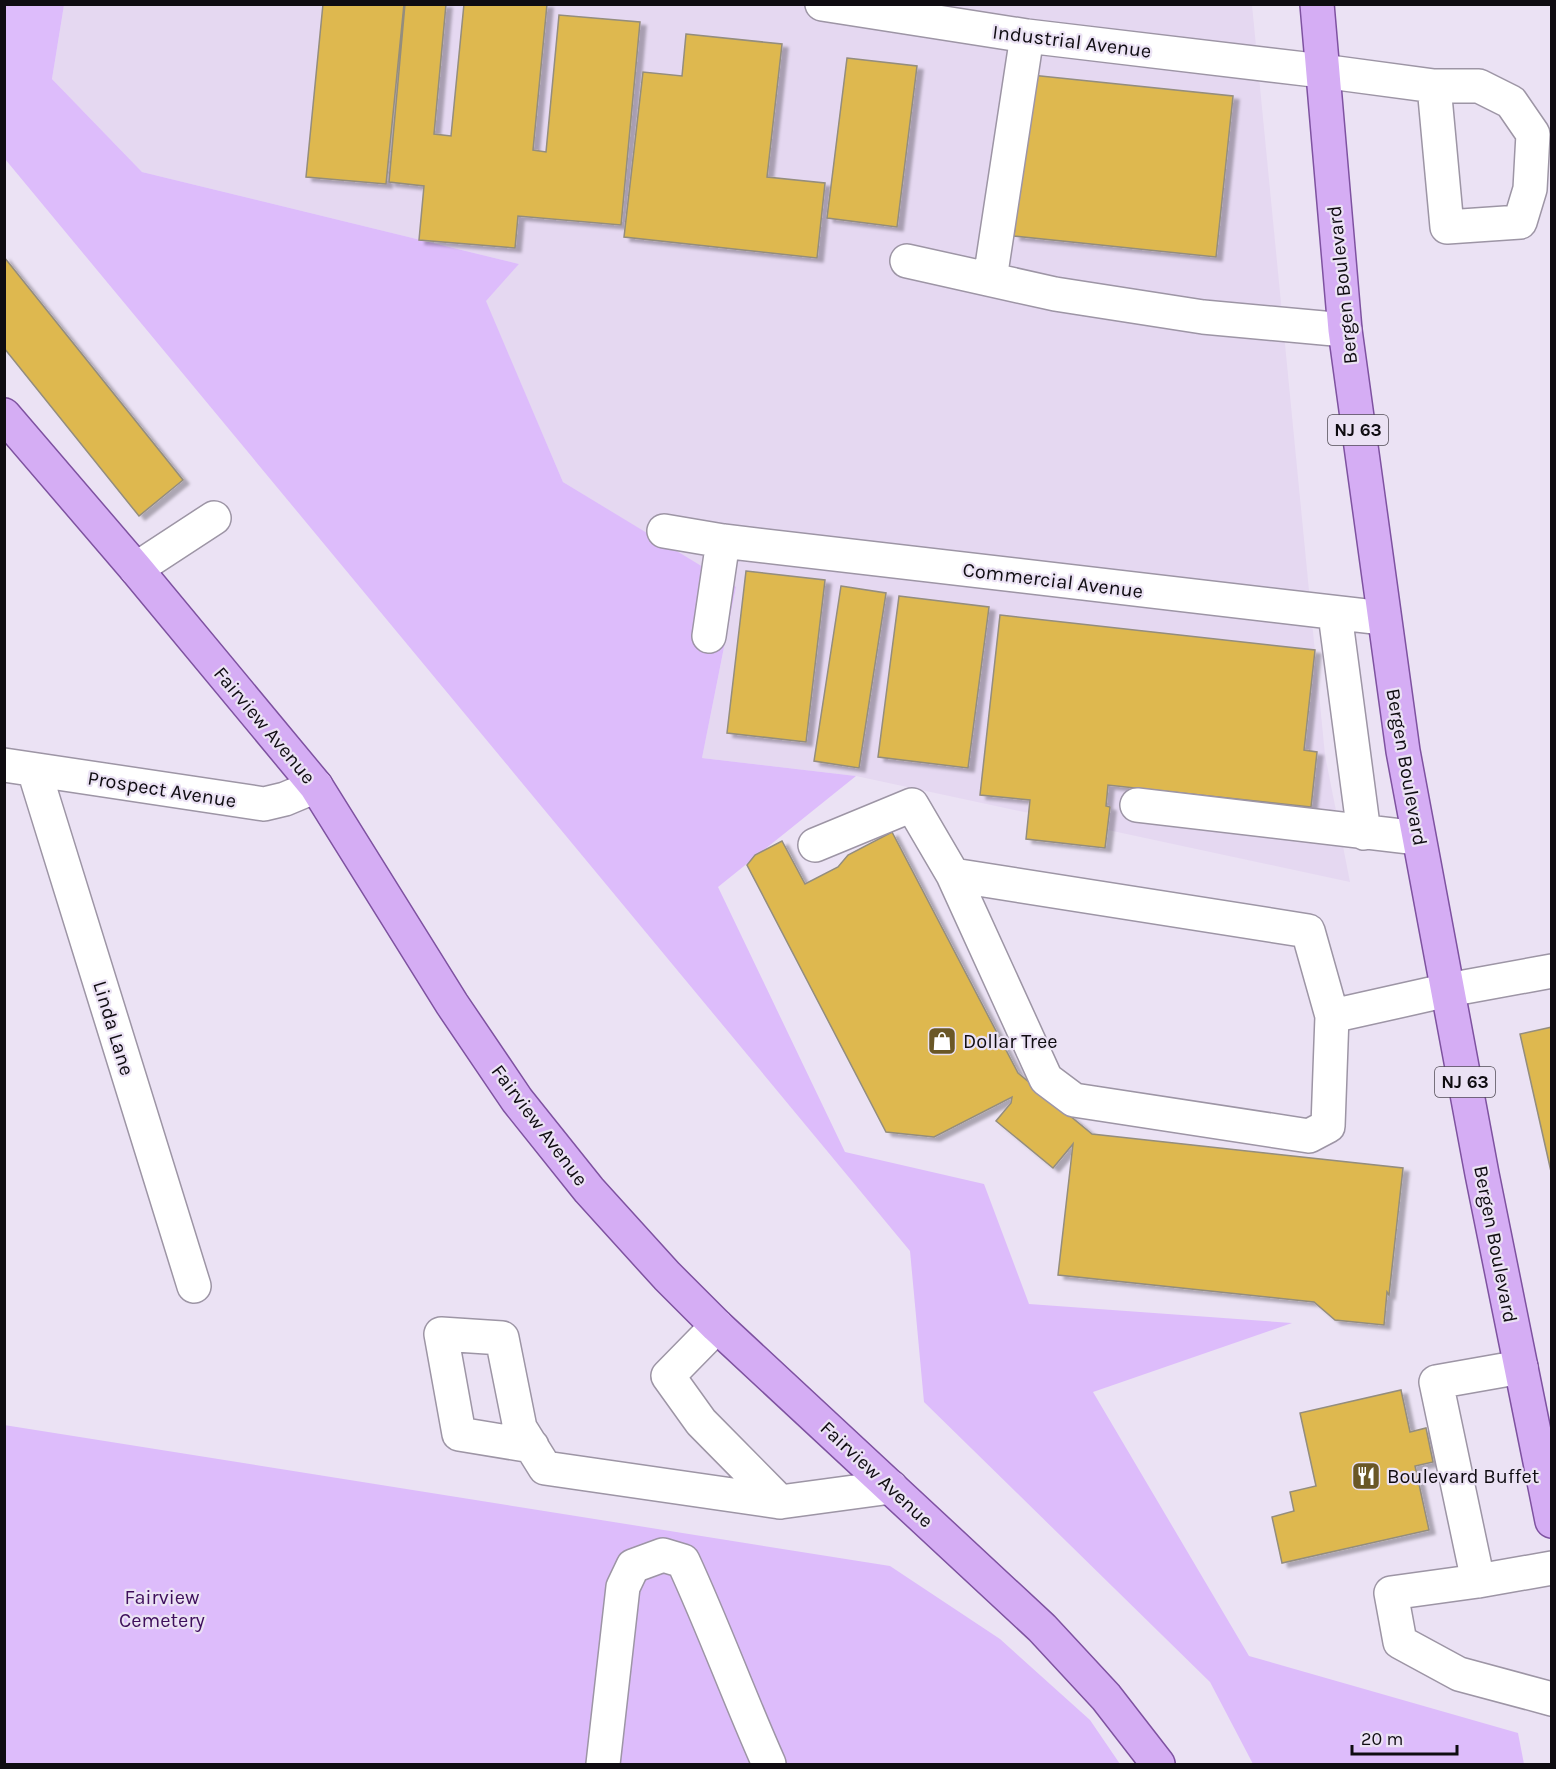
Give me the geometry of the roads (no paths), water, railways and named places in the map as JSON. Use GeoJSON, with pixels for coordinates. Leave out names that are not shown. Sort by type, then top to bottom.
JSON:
{"type":"FeatureCollection","features":[{"type":"Feature","properties":{"kind":"main road","name":"Bergen Boulevard"},"geometry":{"type":"LineString","coordinates":[[1317,4],[1345,330],[1403,751],[1551,1521]]}},
{"type":"Feature","properties":{"kind":"main road","name":"Fairview Avenue"},"geometry":{"type":"LineString","coordinates":[[4,415],[136,569],[316,786],[452,1004],[517,1100],[589,1190],[667,1276],[717,1326],[1042,1628],[1106,1697],[1158,1764]]}},
{"type":"Feature","properties":{"kind":"street","name":"Industrial Avenue"},"geometry":{"type":"LineString","coordinates":[[822,4],[1027,36],[1434,86],[1479,86],[1511,102],[1533,134],[1530,189],[1520,222],[1448,227],[1434,86]]}},
{"type":"Feature","properties":{"kind":"street"},"geometry":{"type":"LineString","coordinates":[[990,279],[1027,36]]}},
{"type":"Feature","properties":{"kind":"street"},"geometry":{"type":"LineString","coordinates":[[907,261],[1055,294],[1203,317],[1345,330]]}},
{"type":"Feature","properties":{"kind":"street"},"geometry":{"type":"LineString","coordinates":[[136,569],[214,518]]}},
{"type":"Feature","properties":{"kind":"street","name":"Commercial Avenue"},"geometry":{"type":"LineString","coordinates":[[664,531],[723,541],[1383,618]]}},
{"type":"Feature","properties":{"kind":"street"},"geometry":{"type":"LineString","coordinates":[[709,636],[723,541]]}},
{"type":"Feature","properties":{"kind":"street"},"geometry":{"type":"LineString","coordinates":[[1335,614],[1364,833]]}},
{"type":"Feature","properties":{"kind":"street","name":"Prospect Avenue"},"geometry":{"type":"LineString","coordinates":[[19,767],[264,804],[285,799],[316,786]]}},
{"type":"Feature","properties":{"kind":"street","name":"Linda Lane"},"geometry":{"type":"LineString","coordinates":[[19,767],[194,1286]]}},
{"type":"Feature","properties":{"kind":"street"},"geometry":{"type":"LineString","coordinates":[[815,845],[912,805],[952,875],[1046,1079],[1074,1100],[1309,1136],[1328,1126],[1332,1016],[1308,931],[952,875]]}},
{"type":"Feature","properties":{"kind":"street"},"geometry":{"type":"LineString","coordinates":[[1137,805],[1418,838]]}},
{"type":"Feature","properties":{"kind":"street"},"geometry":{"type":"LineString","coordinates":[[1332,1016],[1448,990],[1551,971]]}},
{"type":"Feature","properties":{"kind":"street"},"geometry":{"type":"LineString","coordinates":[[717,1326],[668,1376],[701,1422],[780,1502]]}},
{"type":"Feature","properties":{"kind":"street"},"geometry":{"type":"LineString","coordinates":[[1478,1581],[1436,1382],[1521,1367]]}},
{"type":"Feature","properties":{"kind":"street"},"geometry":{"type":"LineString","coordinates":[[532,1446],[545,1468],[780,1502],[891,1487]]}},
{"type":"Feature","properties":{"kind":"street"},"geometry":{"type":"LineString","coordinates":[[603,1764],[623,1587],[633,1566],[663,1556],[683,1561],[701,1600],[739,1699],[769,1764]]}},
{"type":"Feature","properties":{"kind":"street"},"geometry":{"type":"LineString","coordinates":[[1551,1568],[1390,1593],[1400,1642],[1459,1674],[1551,1699]]}},
{"type":"Feature","properties":{"kind":"place","name":"Dollar Tree"},"geometry":{"type":"Point","coordinates":[942,1041]}},
{"type":"Feature","properties":{"kind":"place","name":"Boulevard Buffet"},"geometry":{"type":"Point","coordinates":[1366,1476]}},
{"type":"Feature","properties":{"kind":"park label","name":"Fairview Cemetery"},"geometry":{"type":"Point","coordinates":[162,1608]}}]}
